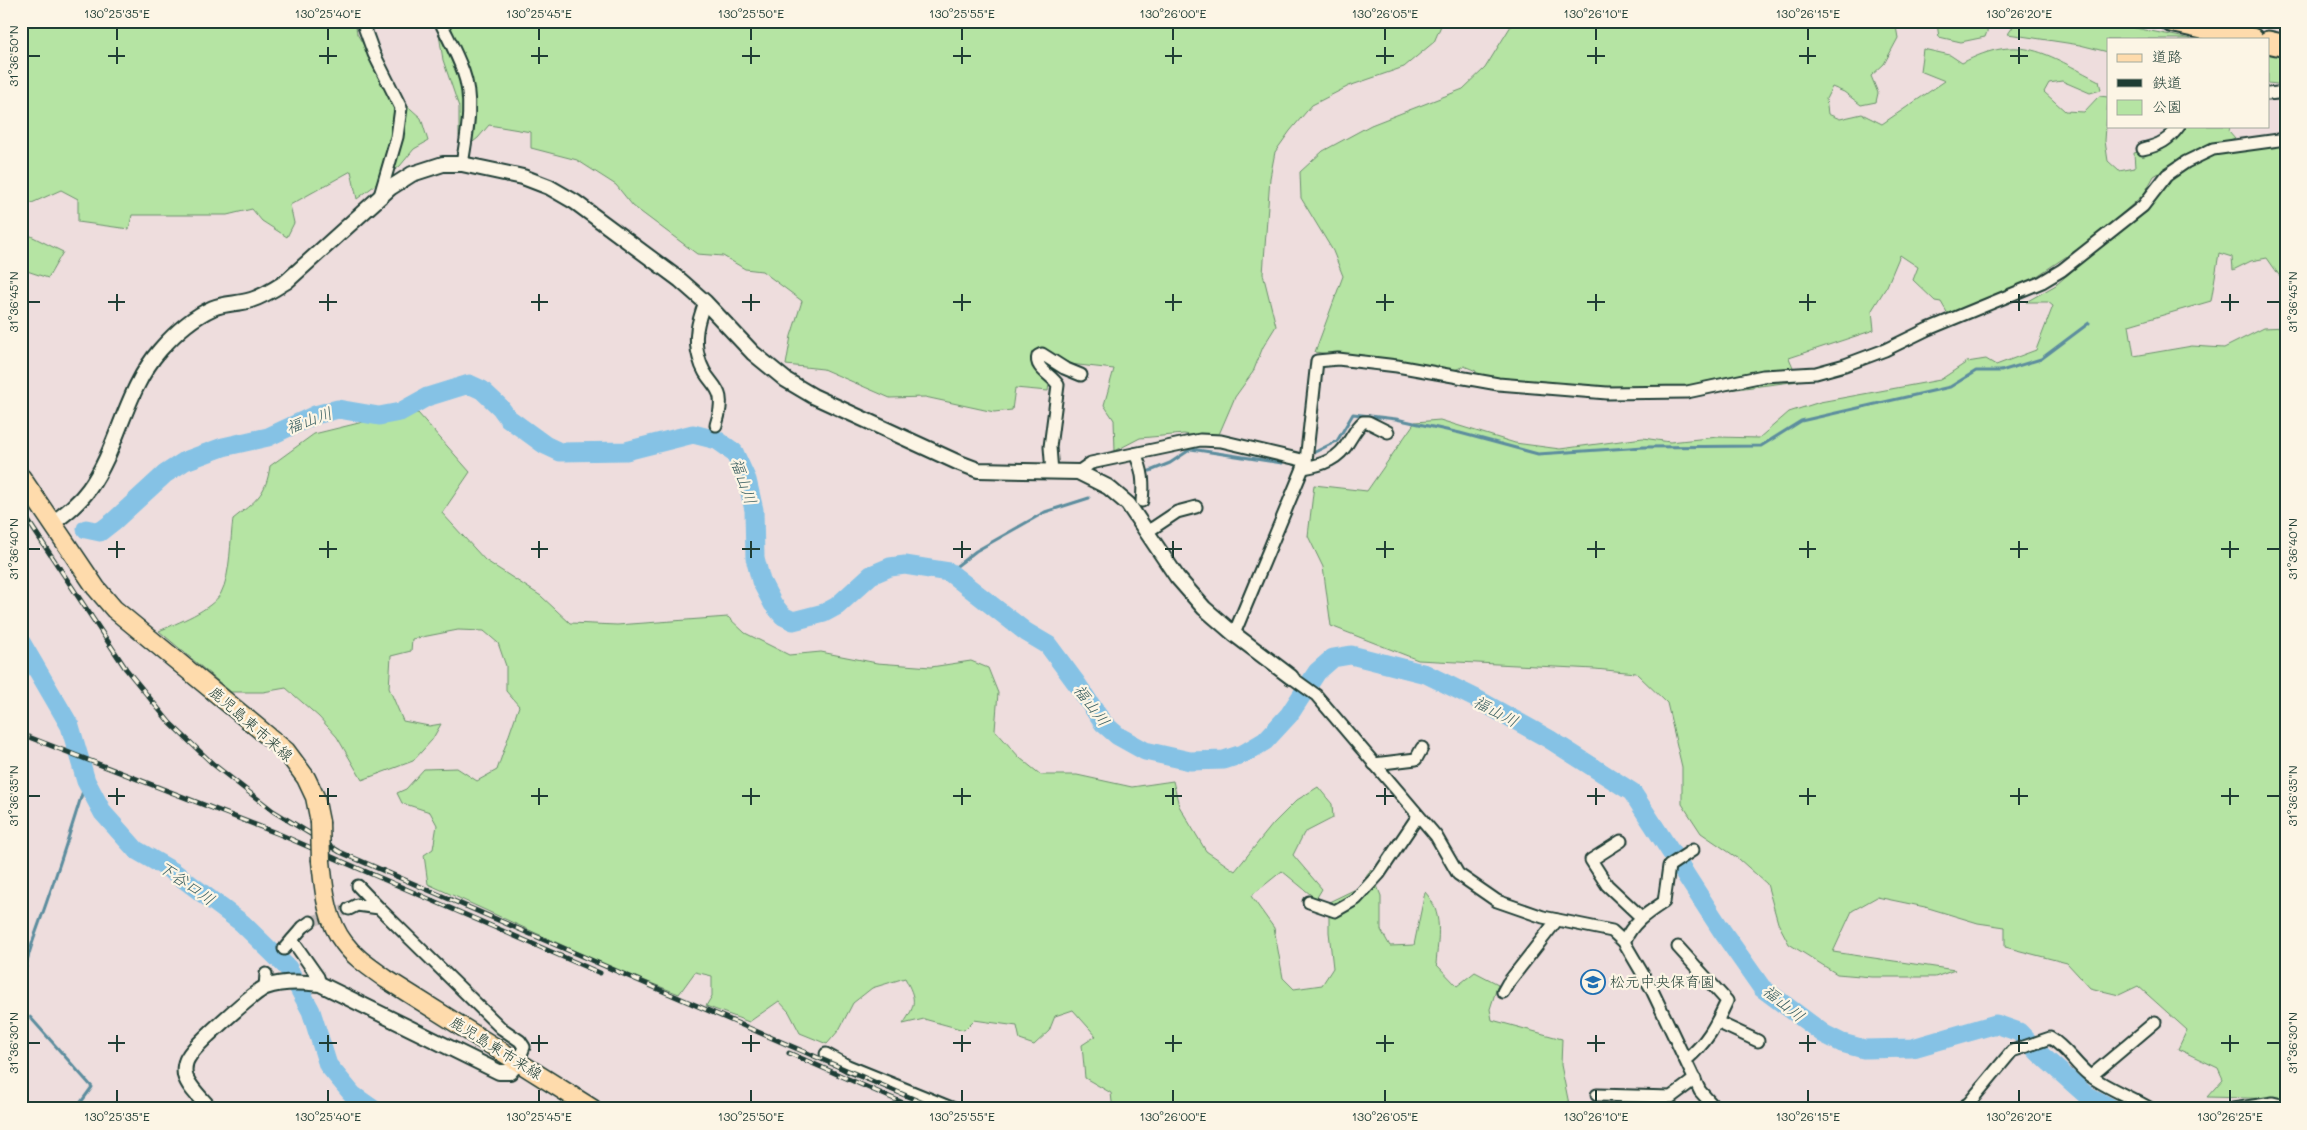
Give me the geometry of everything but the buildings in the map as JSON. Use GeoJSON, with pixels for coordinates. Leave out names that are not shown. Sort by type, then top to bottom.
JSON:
{"type":"FeatureCollection","features":[{"type":"Feature","properties":{"kind":"highway"},"geometry":{"type":"LineString","coordinates":[[2171,21],[2248,38]]}},
{"type":"Feature","properties":{"kind":"highway"},"geometry":{"type":"LineString","coordinates":[[2270,42],[2286,46]]}},
{"type":"Feature","properties":{"kind":"main road","name":"鹿児島東市来線"},"geometry":{"type":"LineString","coordinates":[[21,477],[96,588],[114,609],[286,751],[306,778],[316,797],[320,822],[321,861],[328,910],[343,943],[356,957],[386,978],[594,1109]]}},
{"type":"Feature","properties":{"kind":"street"},"geometry":{"type":"LineString","coordinates":[[362,21],[378,61],[401,108],[397,137],[379,199]]}},
{"type":"Feature","properties":{"kind":"street"},"geometry":{"type":"LineString","coordinates":[[440,21],[464,73],[469,102],[468,130],[462,164]]}},
{"type":"Feature","properties":{"kind":"street"},"geometry":{"type":"LineString","coordinates":[[2270,94],[2286,92]]}},
{"type":"Feature","properties":{"kind":"street"},"geometry":{"type":"LineString","coordinates":[[2143,149],[2160,145],[2170,138],[2178,128]]}},
{"type":"Feature","properties":{"kind":"street"},"geometry":{"type":"LineString","coordinates":[[1234,634],[1305,464],[1317,361],[1338,359],[1396,366],[1498,384],[1607,393],[1687,392],[1763,376],[1816,373],[1845,365],[1885,350],[1928,329],[2042,282],[2062,270],[2143,206],[2167,175],[2213,148],[2286,139]]}},
{"type":"Feature","properties":{"kind":"street"},"geometry":{"type":"LineString","coordinates":[[53,523],[75,506],[89,490],[100,471],[138,383],[149,364],[179,331],[199,315],[215,307],[250,300],[268,293],[281,285],[305,266],[390,188],[412,174],[443,164],[462,164],[523,178],[549,187],[575,202],[680,280],[705,302],[769,367],[813,396],[978,470],[1078,472],[1108,487],[1128,504],[1177,577],[1204,608],[1234,634],[1316,695],[1436,836],[1458,874],[1497,901],[1543,917],[1612,931],[1624,942],[1651,988],[1700,1091],[1716,1109]]}},
{"type":"Feature","properties":{"kind":"street"},"geometry":{"type":"LineString","coordinates":[[705,302],[698,323],[696,340],[699,360],[720,393],[720,411],[716,425]]}},
{"type":"Feature","properties":{"kind":"street"},"geometry":{"type":"LineString","coordinates":[[1052,472],[1050,447],[1058,385],[1039,366],[1038,356],[1042,354],[1064,368],[1081,374]]}},
{"type":"Feature","properties":{"kind":"street"},"geometry":{"type":"LineString","coordinates":[[1078,472],[1091,463],[1200,440],[1221,441],[1305,464],[1319,466],[1344,450],[1363,422],[1368,422],[1388,432]]}},
{"type":"Feature","properties":{"kind":"street"},"geometry":{"type":"LineString","coordinates":[[1135,454],[1144,480],[1142,501]]}},
{"type":"Feature","properties":{"kind":"street"},"geometry":{"type":"LineString","coordinates":[[1147,532],[1177,512],[1196,507]]}},
{"type":"Feature","properties":{"kind":"street"},"geometry":{"type":"LineString","coordinates":[[1374,764],[1416,760],[1422,748]]}},
{"type":"Feature","properties":{"kind":"street"},"geometry":{"type":"LineString","coordinates":[[1309,902],[1335,911],[1356,899],[1379,874],[1418,816]]}},
{"type":"Feature","properties":{"kind":"street"},"geometry":{"type":"LineString","coordinates":[[1621,841],[1592,860],[1606,885],[1641,917]]}},
{"type":"Feature","properties":{"kind":"street"},"geometry":{"type":"LineString","coordinates":[[1624,942],[1630,928],[1641,917],[1664,902],[1669,866],[1693,850]]}},
{"type":"Feature","properties":{"kind":"street"},"geometry":{"type":"LineString","coordinates":[[210,1109],[189,1084],[185,1075],[188,1058],[216,1029],[269,982],[314,983],[498,1072],[510,1072],[518,1062],[524,1047],[520,1042],[497,1024],[358,886]]}},
{"type":"Feature","properties":{"kind":"street"},"geometry":{"type":"LineString","coordinates":[[349,909],[357,905],[379,908]]}},
{"type":"Feature","properties":{"kind":"street"},"geometry":{"type":"LineString","coordinates":[[1503,992],[1557,920]]}},
{"type":"Feature","properties":{"kind":"street"},"geometry":{"type":"LineString","coordinates":[[284,949],[302,927],[310,922]]}},
{"type":"Feature","properties":{"kind":"street"},"geometry":{"type":"LineString","coordinates":[[292,940],[318,978],[314,983]]}},
{"type":"Feature","properties":{"kind":"street"},"geometry":{"type":"LineString","coordinates":[[1678,946],[1727,1002],[1718,1022],[1701,1047],[1686,1060]]}},
{"type":"Feature","properties":{"kind":"street"},"geometry":{"type":"LineString","coordinates":[[1718,1022],[1758,1041]]}},
{"type":"Feature","properties":{"kind":"street"},"geometry":{"type":"LineString","coordinates":[[2091,1076],[2155,1022]]}},
{"type":"Feature","properties":{"kind":"street"},"geometry":{"type":"LineString","coordinates":[[1960,1109],[1968,1103],[2012,1050],[2050,1038],[2056,1042],[2075,1064],[2091,1076],[2151,1109]]}},
{"type":"Feature","properties":{"kind":"street"},"geometry":{"type":"LineString","coordinates":[[826,1054],[848,1066],[954,1109]]}},
{"type":"Feature","properties":{"kind":"street"},"geometry":{"type":"LineString","coordinates":[[1597,1095],[1671,1097],[1695,1079]]}},
{"type":"Feature","properties":{"kind":"street"},"geometry":{"type":"LineString","coordinates":[[2233,1109],[2273,1103],[2286,1106]]}},
{"type":"Feature","properties":{"kind":"green space"},"geometry":{"type":"Polygon","coordinates":[[[21,21],[28,21],[31,26],[45,24],[47,21],[355,21],[357,34],[385,80],[402,101],[421,118],[428,141],[414,149],[400,166],[357,199],[351,171],[290,205],[294,223],[287,237],[262,221],[252,209],[227,215],[132,215],[129,229],[78,222],[78,199],[61,190],[25,206],[21,198],[21,21]]]}},
{"type":"Feature","properties":{"kind":"green space"},"geometry":{"type":"Polygon","coordinates":[[[437,21],[1443,21],[1434,42],[1404,67],[1349,86],[1312,105],[1275,152],[1270,178],[1263,274],[1276,326],[1263,347],[1253,372],[1235,397],[1217,439],[1184,434],[1140,438],[1115,451],[1114,420],[1104,405],[1114,369],[1052,362],[1048,391],[1015,388],[1012,410],[994,412],[925,397],[890,398],[823,369],[786,365],[791,336],[802,301],[762,271],[745,269],[723,256],[697,254],[633,206],[616,185],[577,160],[531,148],[531,132],[489,125],[478,138],[464,149],[459,136],[459,107],[443,60],[437,21]]]}},
{"type":"Feature","properties":{"kind":"green space"},"geometry":{"type":"Polygon","coordinates":[[[1514,21],[1895,21],[1898,38],[1884,64],[1871,76],[1878,93],[1876,102],[1861,105],[1844,92],[1832,87],[1826,99],[1828,114],[1840,119],[1862,114],[1882,124],[1945,81],[1920,71],[1923,49],[1950,55],[1962,63],[2001,49],[2017,48],[2033,50],[2048,55],[2099,81],[2101,90],[2090,93],[2062,81],[2049,83],[2044,92],[2065,111],[2084,112],[2099,96],[2107,97],[2105,141],[2108,161],[2119,171],[2135,168],[2134,153],[2160,148],[2173,128],[2230,128],[2229,131],[2235,138],[2186,157],[2154,176],[2144,194],[2097,236],[2037,276],[2016,299],[1948,314],[1941,302],[1935,301],[1913,280],[1918,267],[1900,255],[1887,286],[1872,310],[1874,330],[1789,358],[1799,381],[1721,391],[1603,397],[1474,384],[1476,371],[1464,366],[1445,374],[1383,361],[1315,352],[1343,276],[1333,251],[1301,198],[1300,172],[1323,151],[1371,125],[1463,89],[1485,68],[1514,21]]]}},
{"type":"Feature","properties":{"kind":"green space"},"geometry":{"type":"Polygon","coordinates":[[[1930,21],[1991,21],[1985,37],[1961,42],[1939,37],[1937,24],[1930,21]]]}},
{"type":"Feature","properties":{"kind":"green space"},"geometry":{"type":"Polygon","coordinates":[[[2017,21],[2100,21],[2186,38],[2107,38],[2107,52],[2080,45],[2008,34],[2017,21]]]}},
{"type":"Feature","properties":{"kind":"green space"},"geometry":{"type":"Polygon","coordinates":[[[2270,54],[2286,57],[2286,85],[2270,83],[2270,54]]]}},
{"type":"Feature","properties":{"kind":"green space"},"geometry":{"type":"Polygon","coordinates":[[[2256,142],[2286,147],[2286,285],[2267,258],[2251,261],[2233,270],[2232,257],[2219,253],[2211,301],[2129,325],[2134,356],[2192,346],[2224,348],[2264,328],[2286,327],[2286,1099],[2207,1097],[2223,1079],[2218,1068],[2178,1049],[2187,1030],[2138,986],[2119,995],[2090,988],[2067,963],[2005,947],[2005,927],[1978,923],[1925,907],[1877,897],[1852,911],[1833,952],[1955,970],[1935,977],[1872,977],[1837,974],[1789,944],[1778,923],[1767,884],[1739,859],[1701,833],[1682,804],[1682,767],[1667,703],[1636,673],[1595,669],[1418,660],[1331,626],[1323,567],[1308,536],[1314,485],[1367,491],[1415,422],[1440,420],[1515,443],[1560,449],[1643,438],[1670,442],[1718,437],[1759,438],[1789,412],[1820,402],[1940,380],[1967,362],[1986,359],[1996,365],[2036,350],[2053,306],[2048,302],[2026,302],[2056,285],[2126,223],[2154,192],[2203,156],[2256,142]]]}},
{"type":"Feature","properties":{"kind":"green space"},"geometry":{"type":"Polygon","coordinates":[[[21,231],[63,252],[48,278],[21,269],[21,231]]]}},
{"type":"Feature","properties":{"kind":"green space"},"geometry":{"type":"Polygon","coordinates":[[[418,413],[470,472],[442,513],[485,560],[541,596],[570,623],[617,625],[728,617],[745,633],[789,655],[821,652],[877,663],[931,667],[971,661],[988,668],[998,693],[995,730],[1020,758],[1041,775],[1077,775],[1132,787],[1173,781],[1179,806],[1206,851],[1235,871],[1273,824],[1297,800],[1318,787],[1332,804],[1333,818],[1304,833],[1293,855],[1322,889],[1316,899],[1282,871],[1251,896],[1274,928],[1283,978],[1294,989],[1322,985],[1333,968],[1329,932],[1329,902],[1358,888],[1371,870],[1381,896],[1381,930],[1390,946],[1414,945],[1425,892],[1435,908],[1437,917],[1436,964],[1457,986],[1475,972],[1498,984],[1490,1009],[1492,1020],[1562,1039],[1561,1065],[1570,1109],[1116,1109],[1112,1102],[1111,1093],[1085,1078],[1082,1045],[1096,1036],[1073,1010],[1055,1016],[1049,1031],[1034,1045],[1020,1040],[1017,1026],[974,1020],[964,1030],[924,1019],[903,1024],[913,1006],[913,997],[905,978],[872,988],[853,1003],[839,1030],[827,1044],[800,1033],[789,1012],[779,1001],[749,1022],[706,1006],[712,996],[712,976],[695,972],[679,994],[617,970],[428,884],[424,855],[433,849],[437,825],[430,812],[402,803],[397,793],[406,789],[424,769],[457,768],[477,781],[497,770],[519,706],[506,691],[506,666],[498,643],[484,631],[458,630],[412,639],[411,651],[391,656],[389,688],[403,721],[429,726],[441,724],[432,740],[413,761],[362,780],[337,737],[319,717],[286,688],[263,692],[231,692],[159,631],[202,610],[210,605],[221,593],[227,576],[233,519],[258,497],[266,484],[270,466],[314,434],[363,422],[418,413]]]}},
{"type":"Feature","properties":{"kind":"waterway"},"geometry":{"type":"LineString","coordinates":[[1311,454],[1337,441],[1353,414],[1396,419],[1460,433],[1538,454],[1644,447],[1761,446],[1801,421],[1950,387],[1976,371],[2001,371],[2041,359],[2089,323]]}},
{"type":"Feature","properties":{"kind":"waterway","name":"福山川"},"geometry":{"type":"LineString","coordinates":[[86,529],[100,532],[165,474],[185,461],[223,447],[268,437],[315,415],[338,409],[379,416],[400,412],[427,397],[469,384],[482,390],[500,407],[508,418],[545,445],[560,452],[626,451],[693,434],[717,440],[734,452],[747,480],[754,510],[755,558],[761,581],[773,604],[783,616],[793,621],[824,613],[837,606],[871,575],[890,567],[905,565],[949,572],[1026,632],[1048,645],[1103,723],[1118,736],[1145,751],[1190,761],[1224,760],[1245,753],[1265,741],[1289,715],[1317,672],[1333,658],[1351,655],[1426,674],[1475,698],[1549,739],[1632,792],[1722,931],[1762,988],[1824,1034],[1842,1043],[1864,1049],[1913,1048],[1996,1024],[2019,1032],[2039,1053],[2085,1094],[2113,1109]]}},
{"type":"Feature","properties":{"kind":"waterway"},"geometry":{"type":"LineString","coordinates":[[1150,471],[1170,463],[1191,449],[1282,463]]}},
{"type":"Feature","properties":{"kind":"waterway"},"geometry":{"type":"LineString","coordinates":[[949,572],[976,551],[1045,512],[1089,498]]}},
{"type":"Feature","properties":{"kind":"waterway","name":"下谷口川"},"geometry":{"type":"LineString","coordinates":[[21,642],[70,726],[86,781],[103,813],[136,850],[174,872],[242,923],[288,968],[311,1011],[328,1065],[353,1095],[373,1109]]}},
{"type":"Feature","properties":{"kind":"waterway"},"geometry":{"type":"LineString","coordinates":[[22,1002],[27,960],[86,781]]}},
{"type":"Feature","properties":{"kind":"waterway"},"geometry":{"type":"LineString","coordinates":[[30,1017],[92,1087],[76,1109]]}},
{"type":"Feature","properties":{"kind":"tunnel"},"geometry":{"type":"LineString","coordinates":[[310,922],[349,909]]}},
{"type":"Feature","properties":{"kind":"railway"},"geometry":{"type":"LineString","coordinates":[[21,510],[126,669],[170,723],[213,764],[273,811],[340,852],[937,1109]]}},
{"type":"Feature","properties":{"kind":"railway"},"geometry":{"type":"LineString","coordinates":[[21,734],[279,834],[600,973]]}},
{"type":"Feature","properties":{"kind":"railway"},"geometry":{"type":"LineString","coordinates":[[789,1053],[917,1109]]}},
{"type":"Feature","properties":{"kind":"place","name":"松元中央保育園"},"geometry":{"type":"Point","coordinates":[1593,982]}}]}
